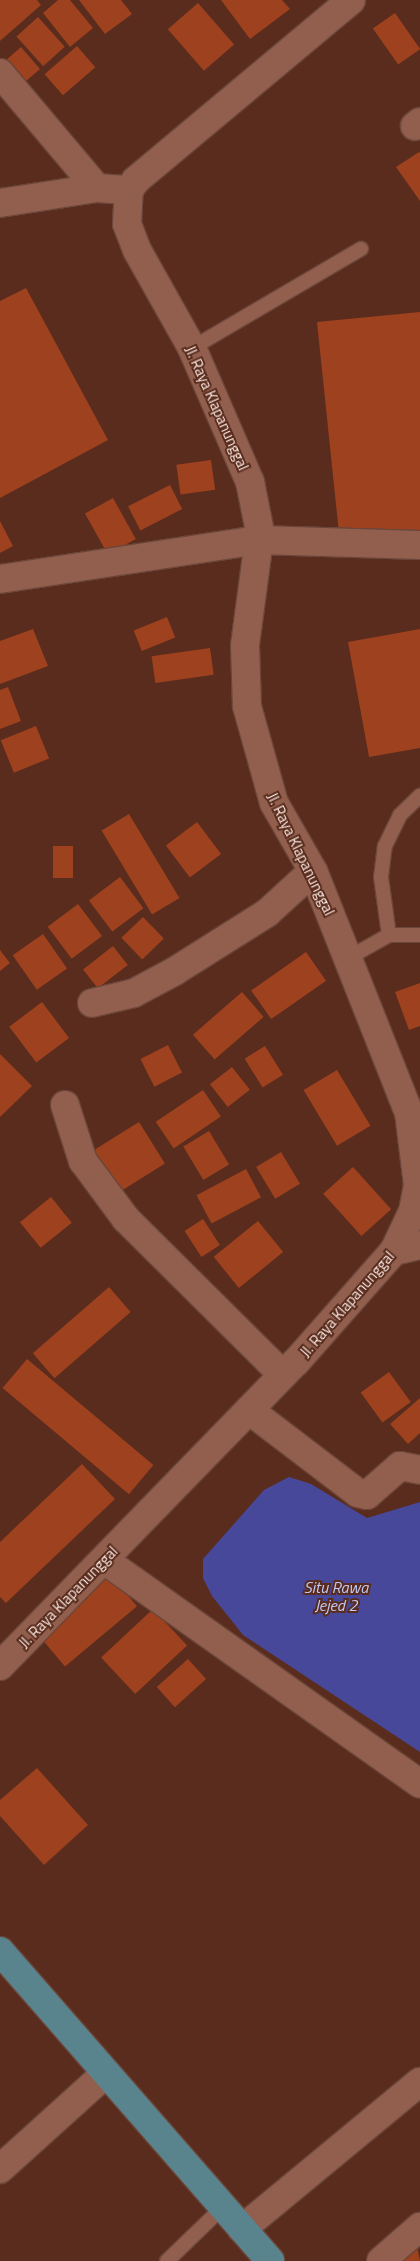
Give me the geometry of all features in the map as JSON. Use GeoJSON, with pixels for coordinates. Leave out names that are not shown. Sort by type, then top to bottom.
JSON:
{"type":"FeatureCollection","features":[{"type":"Feature","properties":{"kind":"main road"},"geometry":{"type":"LineString","coordinates":[[0,1951],[104,2075],[270,2261]]}},
{"type":"Feature","properties":{"kind":"street"},"geometry":{"type":"LineString","coordinates":[[0,202],[97,188],[129,190],[351,0]]}},
{"type":"Feature","properties":{"kind":"street"},"geometry":{"type":"LineString","coordinates":[[0,73],[97,188]]}},
{"type":"Feature","properties":{"kind":"street","name":"Jl. Raya Klapanunggal"},"geometry":{"type":"LineString","coordinates":[[0,1666],[407,1248],[418,1185],[415,1149],[408,1113],[350,957],[313,871],[274,803],[247,706],[245,645],[259,540],[250,482],[192,348],[137,250],[127,224],[129,190]]}},
{"type":"Feature","properties":{"kind":"street"},"geometry":{"type":"LineString","coordinates":[[0,579],[259,540],[420,545]]}},
{"type":"Feature","properties":{"kind":"street"},"geometry":{"type":"LineString","coordinates":[[92,1004],[134,993],[175,971],[267,913],[313,871]]}},
{"type":"Feature","properties":{"kind":"street"},"geometry":{"type":"LineString","coordinates":[[65,1105],[84,1161],[126,1218],[283,1375]]}},
{"type":"Feature","properties":{"kind":"street"},"geometry":{"type":"LineString","coordinates":[[249,1410],[358,1493],[367,1496],[400,1466],[420,1470]]}},
{"type":"Feature","properties":{"kind":"street"},"geometry":{"type":"LineString","coordinates":[[104,1560],[420,1784]]}},
{"type":"Feature","properties":{"kind":"street"},"geometry":{"type":"LineString","coordinates":[[0,2169],[104,2075]]}},
{"type":"Feature","properties":{"kind":"street"},"geometry":{"type":"LineString","coordinates":[[242,2229],[420,2082]]}},
{"type":"Feature","properties":{"kind":"street"},"geometry":{"type":"LineString","coordinates":[[381,2261],[420,2227]]}},
{"type":"Feature","properties":{"kind":"lane"},"geometry":{"type":"LineString","coordinates":[[192,348],[361,249]]}},
{"type":"Feature","properties":{"kind":"lane"},"geometry":{"type":"LineString","coordinates":[[389,934],[381,877],[385,846],[400,815],[420,796]]}},
{"type":"Feature","properties":{"kind":"lane"},"geometry":{"type":"LineString","coordinates":[[350,957],[389,934],[420,935]]}},
{"type":"Feature","properties":{"kind":"lane"},"geometry":{"type":"LineString","coordinates":[[167,2261],[222,2208]]}},
{"type":"Feature","properties":{"kind":"water","name":"Situ Rawa Jejed 2"},"geometry":{"type":"Polygon","coordinates":[[[289,1477],[311,1484],[367,1518],[420,1502],[420,1752],[243,1635],[212,1596],[203,1578],[203,1559],[264,1490],[289,1477]]]}},
{"type":"Feature","properties":{"kind":"building"},"geometry":{"type":"Polygon","coordinates":[[[0,0],[37,0],[41,5],[0,41],[0,0]]]}},
{"type":"Feature","properties":{"kind":"building"},"geometry":{"type":"Polygon","coordinates":[[[58,0],[70,0],[93,28],[70,47],[43,13],[58,0]]]}},
{"type":"Feature","properties":{"kind":"building"},"geometry":{"type":"Polygon","coordinates":[[[79,0],[121,0],[132,14],[105,34],[79,0]]]}},
{"type":"Feature","properties":{"kind":"building"},"geometry":{"type":"Polygon","coordinates":[[[221,0],[282,0],[290,9],[250,39],[221,0]]]}},
{"type":"Feature","properties":{"kind":"building"},"geometry":{"type":"Polygon","coordinates":[[[198,3],[234,45],[204,71],[168,29],[198,3]]]}},
{"type":"Feature","properties":{"kind":"building"},"geometry":{"type":"Polygon","coordinates":[[[395,13],[420,49],[398,65],[373,28],[395,13]]]}},
{"type":"Feature","properties":{"kind":"building"},"geometry":{"type":"Polygon","coordinates":[[[38,17],[65,47],[43,66],[16,36],[38,17]]]}},
{"type":"Feature","properties":{"kind":"building"},"geometry":{"type":"Polygon","coordinates":[[[77,46],[95,67],[63,95],[45,74],[77,46]]]}},
{"type":"Feature","properties":{"kind":"building"},"geometry":{"type":"Polygon","coordinates":[[[21,47],[40,69],[19,87],[0,65],[21,47]]]}},
{"type":"Feature","properties":{"kind":"building"},"geometry":{"type":"Polygon","coordinates":[[[420,153],[420,201],[396,167],[420,153]]]}},
{"type":"Feature","properties":{"kind":"building"},"geometry":{"type":"Polygon","coordinates":[[[26,288],[108,440],[0,498],[0,301],[26,288]]]}},
{"type":"Feature","properties":{"kind":"building"},"geometry":{"type":"Polygon","coordinates":[[[420,312],[420,535],[340,543],[317,322],[420,312]]]}},
{"type":"Feature","properties":{"kind":"building"},"geometry":{"type":"Polygon","coordinates":[[[211,460],[215,490],[181,495],[176,465],[211,460]]]}},
{"type":"Feature","properties":{"kind":"building"},"geometry":{"type":"Polygon","coordinates":[[[170,485],[182,509],[140,530],[128,506],[170,485]]]}},
{"type":"Feature","properties":{"kind":"building"},"geometry":{"type":"Polygon","coordinates":[[[113,498],[136,539],[108,555],[85,514],[113,498]]]}},
{"type":"Feature","properties":{"kind":"building"},"geometry":{"type":"Polygon","coordinates":[[[0,521],[13,546],[0,553],[0,521]]]}},
{"type":"Feature","properties":{"kind":"building"},"geometry":{"type":"Polygon","coordinates":[[[167,617],[175,637],[142,651],[134,630],[167,617]]]}},
{"type":"Feature","properties":{"kind":"building"},"geometry":{"type":"Polygon","coordinates":[[[33,629],[48,666],[0,684],[0,641],[33,629]]]}},
{"type":"Feature","properties":{"kind":"building"},"geometry":{"type":"Polygon","coordinates":[[[420,629],[420,748],[369,757],[348,642],[420,629]]]}},
{"type":"Feature","properties":{"kind":"building"},"geometry":{"type":"Polygon","coordinates":[[[210,648],[214,675],[155,683],[152,656],[210,648]]]}},
{"type":"Feature","properties":{"kind":"building"},"geometry":{"type":"Polygon","coordinates":[[[8,687],[21,721],[0,729],[0,690],[8,687]]]}},
{"type":"Feature","properties":{"kind":"building"},"geometry":{"type":"Polygon","coordinates":[[[36,726],[49,758],[14,773],[1,740],[36,726]]]}},
{"type":"Feature","properties":{"kind":"building"},"geometry":{"type":"Polygon","coordinates":[[[129,814],[179,898],[152,914],[102,830],[129,814]]]}},
{"type":"Feature","properties":{"kind":"building"},"geometry":{"type":"Polygon","coordinates":[[[197,822],[221,854],[190,877],[166,845],[197,822]]]}},
{"type":"Feature","properties":{"kind":"building"},"geometry":{"type":"Polygon","coordinates":[[[53,846],[73,846],[73,878],[53,878],[53,846]]]}},
{"type":"Feature","properties":{"kind":"building"},"geometry":{"type":"Polygon","coordinates":[[[120,877],[143,908],[112,932],[89,900],[120,877]]]}},
{"type":"Feature","properties":{"kind":"building"},"geometry":{"type":"Polygon","coordinates":[[[78,904],[102,936],[72,959],[48,927],[78,904]]]}},
{"type":"Feature","properties":{"kind":"building"},"geometry":{"type":"Polygon","coordinates":[[[143,917],[164,939],[142,959],[121,938],[143,917]]]}},
{"type":"Feature","properties":{"kind":"building"},"geometry":{"type":"Polygon","coordinates":[[[43,934],[67,968],[37,990],[13,955],[43,934]]]}},
{"type":"Feature","properties":{"kind":"building"},"geometry":{"type":"Polygon","coordinates":[[[113,946],[128,965],[98,988],[83,969],[113,946]]]}},
{"type":"Feature","properties":{"kind":"building"},"geometry":{"type":"Polygon","coordinates":[[[0,950],[10,963],[0,971],[0,950]]]}},
{"type":"Feature","properties":{"kind":"building"},"geometry":{"type":"Polygon","coordinates":[[[306,952],[326,981],[271,1019],[251,990],[306,952]]]}},
{"type":"Feature","properties":{"kind":"building"},"geometry":{"type":"Polygon","coordinates":[[[420,983],[420,1026],[409,1030],[395,992],[420,983]]]}},
{"type":"Feature","properties":{"kind":"building"},"geometry":{"type":"Polygon","coordinates":[[[242,992],[264,1017],[215,1060],[193,1035],[242,992]]]}},
{"type":"Feature","properties":{"kind":"building"},"geometry":{"type":"Polygon","coordinates":[[[42,1002],[69,1038],[36,1063],[9,1027],[42,1002]]]}},
{"type":"Feature","properties":{"kind":"building"},"geometry":{"type":"Polygon","coordinates":[[[168,1045],[182,1073],[154,1087],[140,1059],[168,1045]]]}},
{"type":"Feature","properties":{"kind":"building"},"geometry":{"type":"Polygon","coordinates":[[[265,1046],[283,1075],[263,1088],[245,1059],[265,1046]]]}},
{"type":"Feature","properties":{"kind":"building"},"geometry":{"type":"Polygon","coordinates":[[[0,1054],[32,1086],[0,1117],[0,1054]]]}},
{"type":"Feature","properties":{"kind":"building"},"geometry":{"type":"Polygon","coordinates":[[[232,1067],[250,1090],[228,1107],[210,1084],[232,1067]]]}},
{"type":"Feature","properties":{"kind":"building"},"geometry":{"type":"Polygon","coordinates":[[[337,1070],[370,1126],[337,1146],[304,1090],[337,1070]]]}},
{"type":"Feature","properties":{"kind":"building"},"geometry":{"type":"Polygon","coordinates":[[[203,1090],[221,1117],[174,1148],[156,1122],[203,1090]]]}},
{"type":"Feature","properties":{"kind":"building"},"geometry":{"type":"Polygon","coordinates":[[[139,1122],[165,1164],[112,1196],[86,1155],[139,1122]]]}},
{"type":"Feature","properties":{"kind":"building"},"geometry":{"type":"Polygon","coordinates":[[[209,1131],[229,1164],[203,1180],[183,1146],[209,1131]]]}},
{"type":"Feature","properties":{"kind":"building"},"geometry":{"type":"Polygon","coordinates":[[[281,1152],[300,1184],[275,1199],[256,1167],[281,1152]]]}},
{"type":"Feature","properties":{"kind":"building"},"geometry":{"type":"Polygon","coordinates":[[[353,1167],[391,1209],[361,1236],[323,1194],[353,1167]]]}},
{"type":"Feature","properties":{"kind":"building"},"geometry":{"type":"Polygon","coordinates":[[[246,1169],[261,1197],[212,1224],[197,1195],[246,1169]]]}},
{"type":"Feature","properties":{"kind":"building"},"geometry":{"type":"Polygon","coordinates":[[[51,1197],[72,1223],[41,1248],[20,1222],[51,1197]]]}},
{"type":"Feature","properties":{"kind":"building"},"geometry":{"type":"Polygon","coordinates":[[[203,1219],[220,1245],[201,1257],[185,1231],[203,1219]]]}},
{"type":"Feature","properties":{"kind":"building"},"geometry":{"type":"Polygon","coordinates":[[[258,1221],[283,1252],[239,1288],[214,1257],[258,1221]]]}},
{"type":"Feature","properties":{"kind":"building"},"geometry":{"type":"Polygon","coordinates":[[[109,1287],[131,1312],[54,1378],[33,1353],[109,1287]]]}},
{"type":"Feature","properties":{"kind":"building"},"geometry":{"type":"Polygon","coordinates":[[[27,1359],[153,1465],[129,1494],[3,1388],[27,1359]]]}},
{"type":"Feature","properties":{"kind":"building"},"geometry":{"type":"Polygon","coordinates":[[[389,1372],[411,1402],[382,1423],[361,1393],[389,1372]]]}},
{"type":"Feature","properties":{"kind":"building"},"geometry":{"type":"Polygon","coordinates":[[[420,1398],[420,1433],[408,1444],[390,1424],[420,1398]]]}},
{"type":"Feature","properties":{"kind":"building"},"geometry":{"type":"Polygon","coordinates":[[[82,1464],[115,1499],[6,1603],[0,1597],[0,1542],[82,1464]]]}},
{"type":"Feature","properties":{"kind":"building"},"geometry":{"type":"Polygon","coordinates":[[[110,1574],[137,1606],[65,1667],[38,1634],[110,1574]]]}},
{"type":"Feature","properties":{"kind":"building"},"geometry":{"type":"Polygon","coordinates":[[[153,1609],[187,1646],[135,1694],[101,1657],[153,1609]]]}},
{"type":"Feature","properties":{"kind":"building"},"geometry":{"type":"Polygon","coordinates":[[[188,1659],[206,1679],[175,1707],[157,1687],[188,1659]]]}},
{"type":"Feature","properties":{"kind":"building"},"geometry":{"type":"Polygon","coordinates":[[[37,1768],[88,1825],[44,1865],[0,1816],[0,1800],[37,1768]]]}},
{"type":"Feature","properties":{"kind":"building"},"geometry":{"type":"Polygon","coordinates":[[[416,2242],[420,2261],[392,2261],[416,2242]]]}}]}
